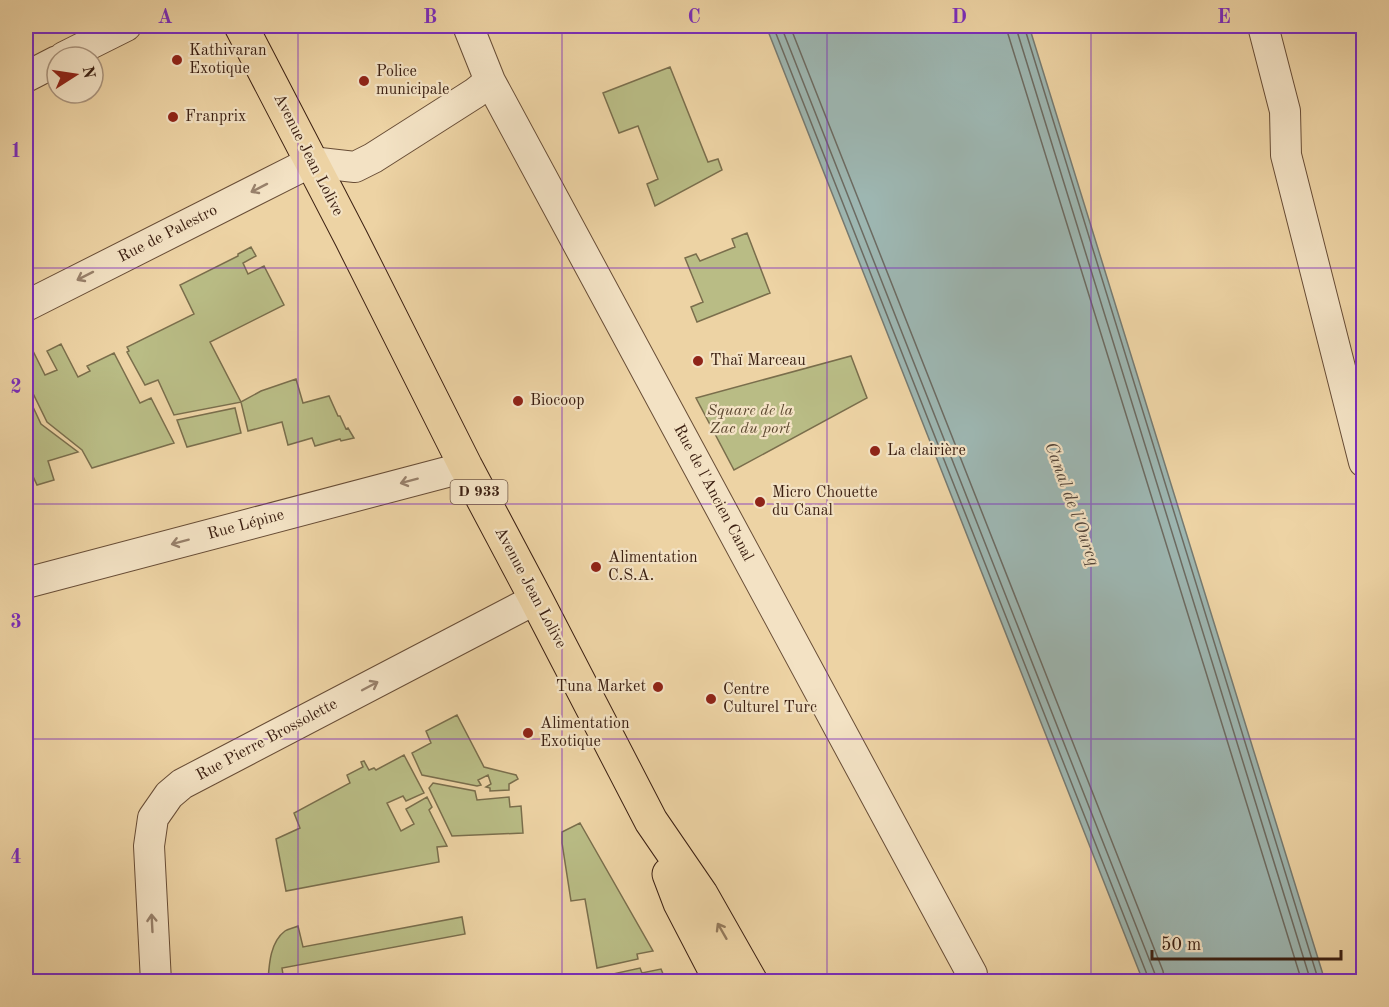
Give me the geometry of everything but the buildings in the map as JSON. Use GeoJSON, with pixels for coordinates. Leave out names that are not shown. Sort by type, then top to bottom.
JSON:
{"type":"FeatureCollection","features":[{"type":"Feature","properties":{"kind":"main road","name":"Avenue Jean Lolive"},"geometry":{"type":"LineString","coordinates":[[241,26],[466,467],[651,821],[700,894],[751,981]]}},
{"type":"Feature","properties":{"kind":"main road","name":"D 933"},"geometry":{"type":"LineString","coordinates":[[651,821],[680,903],[721,981]]}},
{"type":"Feature","properties":{"kind":"street"},"geometry":{"type":"LineString","coordinates":[[88,45],[126,26]]}},
{"type":"Feature","properties":{"kind":"street","name":"Rue de l'Ancien Canal"},"geometry":{"type":"LineString","coordinates":[[468,26],[490,81],[866,778],[963,971]]}},
{"type":"Feature","properties":{"kind":"street"},"geometry":{"type":"LineString","coordinates":[[1263,26],[1285,111],[1286,154],[1364,462]]}},
{"type":"Feature","properties":{"kind":"street"},"geometry":{"type":"LineString","coordinates":[[26,77],[45,67]]}},
{"type":"Feature","properties":{"kind":"street"},"geometry":{"type":"LineString","coordinates":[[311,162],[355,167],[373,158],[490,81]]}},
{"type":"Feature","properties":{"kind":"street","name":"Rue de Palestro"},"geometry":{"type":"LineString","coordinates":[[26,306],[311,162]]}},
{"type":"Feature","properties":{"kind":"street","name":"Rue Lépine"},"geometry":{"type":"LineString","coordinates":[[26,583],[466,467]]}},
{"type":"Feature","properties":{"kind":"street","name":"Rue Pierre Brossolette"},"geometry":{"type":"LineString","coordinates":[[156,981],[148,846],[153,818],[169,795],[182,784],[536,599]]}},
{"type":"Feature","properties":{"kind":"green space"},"geometry":{"type":"Polygon","coordinates":[[[670,67],[708,162],[718,159],[722,170],[655,206],[647,184],[658,179],[638,126],[619,133],[603,93],[670,67]]]}},
{"type":"Feature","properties":{"kind":"green space"},"geometry":{"type":"Polygon","coordinates":[[[747,233],[770,293],[697,322],[691,307],[703,302],[685,258],[696,254],[700,261],[735,247],[732,239],[747,233]]]}},
{"type":"Feature","properties":{"kind":"green space"},"geometry":{"type":"Polygon","coordinates":[[[251,247],[256,256],[243,263],[248,274],[264,266],[284,305],[210,342],[241,402],[174,415],[158,380],[145,385],[127,352],[129,351],[127,347],[194,314],[180,285],[238,256],[251,247]]]}},
{"type":"Feature","properties":{"kind":"green space"},"geometry":{"type":"Polygon","coordinates":[[[61,344],[78,377],[90,371],[87,366],[114,353],[140,403],[151,398],[174,443],[92,468],[82,450],[47,422],[26,379],[26,350],[31,347],[45,375],[57,370],[47,351],[61,344]]]}},
{"type":"Feature","properties":{"kind":"green space","name":"Square de la Zac du port"},"geometry":{"type":"Polygon","coordinates":[[[851,356],[867,398],[734,470],[696,398],[851,356]]]}},
{"type":"Feature","properties":{"kind":"green space"},"geometry":{"type":"Polygon","coordinates":[[[296,379],[303,403],[329,396],[338,416],[354,438],[341,441],[340,439],[315,446],[312,438],[288,445],[282,422],[248,431],[241,402],[261,391],[296,379]]]}},
{"type":"Feature","properties":{"kind":"green space"},"geometry":{"type":"Polygon","coordinates":[[[26,392],[41,424],[78,452],[48,461],[54,480],[37,485],[31,472],[26,474],[26,392]]]}},
{"type":"Feature","properties":{"kind":"green space"},"geometry":{"type":"Polygon","coordinates":[[[235,408],[241,433],[187,447],[177,420],[235,408]]]}},
{"type":"Feature","properties":{"kind":"green space"},"geometry":{"type":"Polygon","coordinates":[[[457,715],[484,767],[516,775],[518,779],[509,784],[509,790],[490,791],[490,788],[486,787],[491,784],[488,775],[478,780],[481,785],[477,786],[422,775],[412,753],[431,743],[426,731],[457,715]]]}},
{"type":"Feature","properties":{"kind":"green space"},"geometry":{"type":"Polygon","coordinates":[[[404,755],[424,793],[406,801],[403,796],[387,803],[401,831],[414,824],[406,809],[427,797],[432,807],[429,810],[447,846],[437,847],[439,862],[286,891],[276,839],[300,828],[294,813],[350,783],[347,775],[363,767],[361,762],[364,761],[369,770],[374,768],[376,770],[404,755]]]}},
{"type":"Feature","properties":{"kind":"green space"},"geometry":{"type":"Polygon","coordinates":[[[433,783],[475,791],[477,800],[509,797],[510,807],[521,806],[523,833],[452,836],[429,788],[433,783]]]}},
{"type":"Feature","properties":{"kind":"green space"},"geometry":{"type":"Polygon","coordinates":[[[580,823],[653,951],[637,954],[638,959],[597,968],[585,899],[571,901],[562,843],[562,832],[580,823]]]}},
{"type":"Feature","properties":{"kind":"green space"},"geometry":{"type":"Polygon","coordinates":[[[462,917],[465,934],[282,968],[284,981],[268,981],[271,954],[276,941],[285,931],[298,926],[303,947],[462,917]]]}},
{"type":"Feature","properties":{"kind":"green space"},"geometry":{"type":"Polygon","coordinates":[[[640,968],[642,973],[661,969],[666,981],[591,981],[590,979],[640,968]]]}},
{"type":"Feature","properties":{"kind":"green space"},"geometry":{"type":"Polygon","coordinates":[[[527,974],[528,981],[474,981],[508,975],[509,977],[527,974]]]}},
{"type":"Feature","properties":{"kind":"water","name":"Canal de l'Ourcq"},"geometry":{"type":"Polygon","coordinates":[[[767,26],[1029,26],[1325,981],[1143,981],[767,26]]]}},
{"type":"Feature","properties":{"kind":"place","name":"Kathivaran Exotique"},"geometry":{"type":"Point","coordinates":[177,60]}},
{"type":"Feature","properties":{"kind":"place","name":"Police municipale"},"geometry":{"type":"Point","coordinates":[364,81]}},
{"type":"Feature","properties":{"kind":"place","name":"Franprix"},"geometry":{"type":"Point","coordinates":[173,117]}},
{"type":"Feature","properties":{"kind":"place","name":"Thaï Marceau"},"geometry":{"type":"Point","coordinates":[698,361]}},
{"type":"Feature","properties":{"kind":"place","name":"Biocoop"},"geometry":{"type":"Point","coordinates":[518,401]}},
{"type":"Feature","properties":{"kind":"place","name":"La clairière"},"geometry":{"type":"Point","coordinates":[875,451]}},
{"type":"Feature","properties":{"kind":"place","name":"Micro Chouette du Canal"},"geometry":{"type":"Point","coordinates":[760,502]}},
{"type":"Feature","properties":{"kind":"place","name":"Alimentation C.S.A."},"geometry":{"type":"Point","coordinates":[596,567]}},
{"type":"Feature","properties":{"kind":"place","name":"Tuna Market"},"geometry":{"type":"Point","coordinates":[658,687]}},
{"type":"Feature","properties":{"kind":"place","name":"Centre Culturel Turc"},"geometry":{"type":"Point","coordinates":[711,699]}},
{"type":"Feature","properties":{"kind":"place","name":"Alimentation Exotique"},"geometry":{"type":"Point","coordinates":[528,733]}}]}
